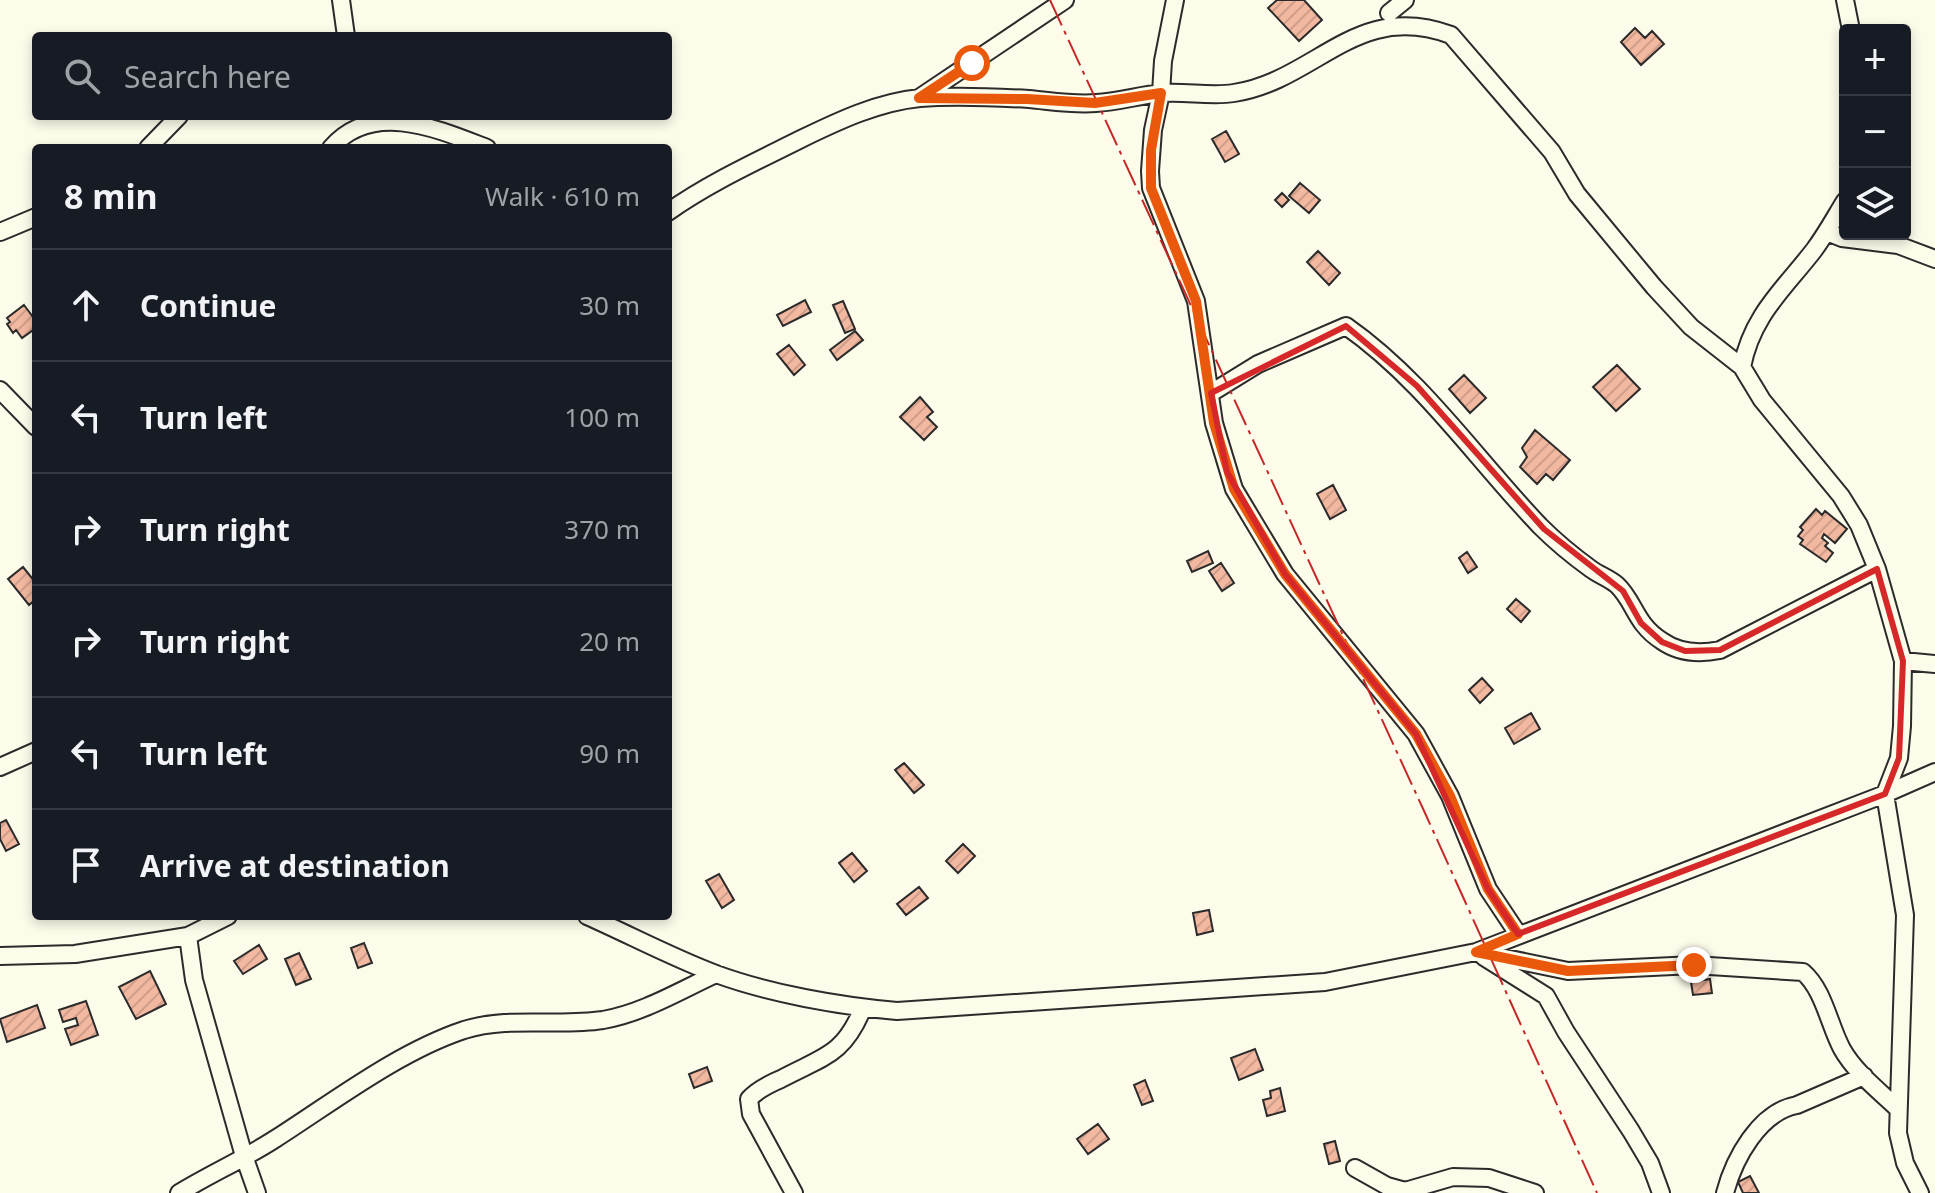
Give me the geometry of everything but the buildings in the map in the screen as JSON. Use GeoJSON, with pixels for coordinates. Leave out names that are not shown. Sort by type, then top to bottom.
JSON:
{"type":"FeatureCollection","features":[{"type":"Feature","properties":{"kind":"street"},"geometry":{"type":"LineString","coordinates":[[341,0],[345,32]]}},
{"type":"Feature","properties":{"kind":"street"},"geometry":{"type":"LineString","coordinates":[[919,98],[1065,0]]}},
{"type":"Feature","properties":{"kind":"street"},"geometry":{"type":"LineString","coordinates":[[1175,0],[1151,150],[1151,188],[1196,301],[1214,423],[1234,489],[1285,574],[1421,742],[1450,796],[1488,889],[1518,934]]}},
{"type":"Feature","properties":{"kind":"street"},"geometry":{"type":"LineString","coordinates":[[672,209],[694,194],[836,121],[919,98],[1095,103],[1161,93],[1232,94],[1282,73],[1350,27],[1389,13],[1405,0]]}},
{"type":"Feature","properties":{"kind":"street"},"geometry":{"type":"LineString","coordinates":[[1845,0],[1850,24]]}},
{"type":"Feature","properties":{"kind":"street"},"geometry":{"type":"LineString","coordinates":[[1389,13],[1433,23],[1451,35],[1552,152],[1577,194],[1654,287],[1691,327],[1742,367],[1762,400],[1841,496],[1859,525],[1877,569],[1903,661],[1899,758],[1885,794],[1905,915],[1897,1108],[1900,1146],[1920,1193]]}},
{"type":"Feature","properties":{"kind":"street"},"geometry":{"type":"LineString","coordinates":[[152,144],[175,120]]}},
{"type":"Feature","properties":{"kind":"street"},"geometry":{"type":"LineString","coordinates":[[335,144],[345,134],[382,120],[414,121],[477,144]]}},
{"type":"Feature","properties":{"kind":"street"},"geometry":{"type":"LineString","coordinates":[[1742,367],[1753,333],[1770,303],[1827,232],[1839,211]]}},
{"type":"Feature","properties":{"kind":"street"},"geometry":{"type":"LineString","coordinates":[[0,232],[32,219]]}},
{"type":"Feature","properties":{"kind":"street"},"geometry":{"type":"LineString","coordinates":[[1827,232],[1842,238],[1898,245],[1935,259]]}},
{"type":"Feature","properties":{"kind":"street"},"geometry":{"type":"LineString","coordinates":[[1211,393],[1258,364],[1346,326],[1417,386],[1544,529],[1623,591],[1634,613],[1651,633],[1673,648],[1700,653],[1720,650],[1877,569]]}},
{"type":"Feature","properties":{"kind":"street"},"geometry":{"type":"LineString","coordinates":[[0,390],[32,423]]}},
{"type":"Feature","properties":{"kind":"street"},"geometry":{"type":"LineString","coordinates":[[1903,661],[1935,664]]}},
{"type":"Feature","properties":{"kind":"street"},"geometry":{"type":"LineString","coordinates":[[0,767],[32,753]]}},
{"type":"Feature","properties":{"kind":"street"},"geometry":{"type":"LineString","coordinates":[[596,920],[716,974],[753,986],[863,1008],[912,1010],[1325,982],[1476,952],[1935,772]]}},
{"type":"Feature","properties":{"kind":"street"},"geometry":{"type":"LineString","coordinates":[[0,956],[75,954],[188,936],[220,920]]}},
{"type":"Feature","properties":{"kind":"street"},"geometry":{"type":"LineString","coordinates":[[188,936],[194,980],[257,1193]]}},
{"type":"Feature","properties":{"kind":"street"},"geometry":{"type":"LineString","coordinates":[[1476,952],[1568,971],[1694,965],[1803,972],[1815,987],[1841,1048],[1897,1108]]}},
{"type":"Feature","properties":{"kind":"street"},"geometry":{"type":"LineString","coordinates":[[1476,952],[1546,996],[1650,1163],[1661,1193]]}},
{"type":"Feature","properties":{"kind":"street"},"geometry":{"type":"LineString","coordinates":[[179,1193],[403,1059],[463,1031],[509,1022],[603,1020],[652,1005],[716,974]]}},
{"type":"Feature","properties":{"kind":"street"},"geometry":{"type":"LineString","coordinates":[[794,1193],[751,1114],[749,1099],[843,1045],[863,1008]]}},
{"type":"Feature","properties":{"kind":"street"},"geometry":{"type":"LineString","coordinates":[[1725,1193],[1745,1145],[1772,1117],[1787,1107],[1864,1076]]}},
{"type":"Feature","properties":{"kind":"street"},"geometry":{"type":"LineString","coordinates":[[1355,1168],[1387,1186],[1405,1191],[1453,1177],[1489,1178],[1535,1193]]}},
{"type":"Feature","properties":{"kind":"highlighted area"},"geometry":{"type":"Polygon","coordinates":[[[1346,326],[1417,386],[1544,529],[1623,591],[1641,623],[1662,642],[1685,651],[1720,650],[1877,569],[1903,661],[1899,758],[1885,794],[1518,934],[1488,889],[1416,734],[1285,574],[1227,472],[1211,393],[1346,326]]]}},
{"type":"Feature","properties":{"kind":"power"},"geometry":{"type":"LineString","coordinates":[[1050,0],[1597,1193]]}},
{"type":"Feature","properties":{"kind":"route"},"geometry":{"type":"LineString","coordinates":[[972,63],[919,98],[1095,103],[1161,93],[1153,130],[1151,188],[1196,301],[1214,423],[1227,472],[1285,574],[1426,749],[1450,796],[1488,889],[1518,934],[1476,952],[1568,971],[1694,965]]}}]}
